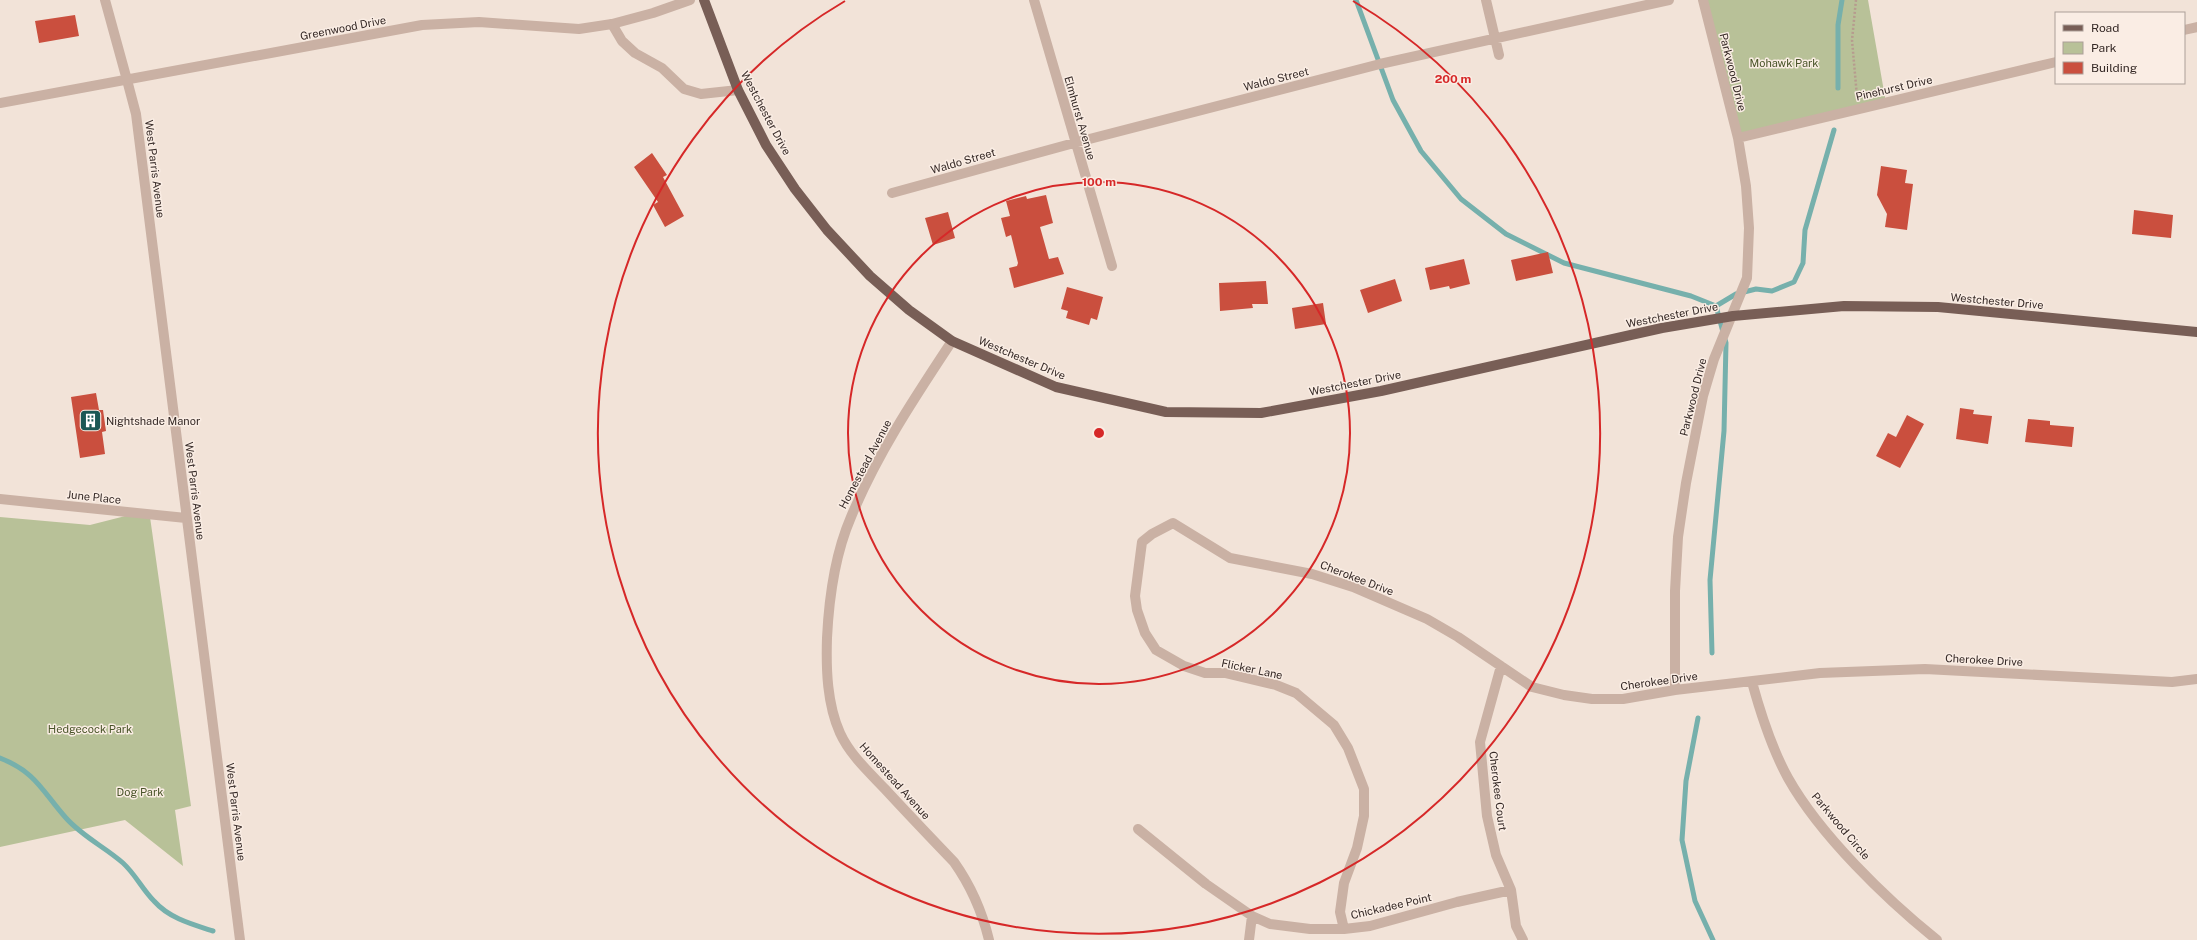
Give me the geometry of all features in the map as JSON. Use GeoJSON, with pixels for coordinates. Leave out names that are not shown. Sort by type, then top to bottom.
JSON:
{"type":"FeatureCollection","features":[{"type":"Feature","properties":{"kind":"main road","name":"Westchester Drive"},"geometry":{"type":"LineString","coordinates":[[704,0],[738,90],[766,146],[795,189],[827,230],[870,276],[909,310],[952,341],[1056,387],[1166,412],[1261,413],[1381,391],[1662,328],[1733,316],[1844,306],[1938,307],[2197,332]]}},
{"type":"Feature","properties":{"kind":"street","name":"West Parris Avenue"},"geometry":{"type":"LineString","coordinates":[[105,0],[136,114],[240,940]]}},
{"type":"Feature","properties":{"kind":"street","name":"Greenwood Drive"},"geometry":{"type":"LineString","coordinates":[[0,103],[422,25],[479,22],[579,29],[612,24],[652,13],[690,0]]}},
{"type":"Feature","properties":{"kind":"street","name":"Elmhurst Avenue"},"geometry":{"type":"LineString","coordinates":[[1034,0],[1074,143],[1112,266]]}},
{"type":"Feature","properties":{"kind":"street"},"geometry":{"type":"LineString","coordinates":[[1486,0],[1499,54]]}},
{"type":"Feature","properties":{"kind":"street","name":"Waldo Street"},"geometry":{"type":"LineString","coordinates":[[892,193],[1074,143],[1380,64],[1496,37],[1669,0]]}},
{"type":"Feature","properties":{"kind":"street","name":"Parkwood Drive"},"geometry":{"type":"LineString","coordinates":[[1676,690],[1675,591],[1678,537],[1686,483],[1703,396],[1714,359],[1733,316],[1747,278],[1748,257],[1746,186],[1738,138],[1703,0]]}},
{"type":"Feature","properties":{"kind":"street"},"geometry":{"type":"LineString","coordinates":[[612,24],[622,41],[635,53],[662,68],[684,89],[701,94],[738,90]]}},
{"type":"Feature","properties":{"kind":"street"},"geometry":{"type":"LineString","coordinates":[[2185,30],[2197,27]]}},
{"type":"Feature","properties":{"kind":"street","name":"Pinehurst Drive"},"geometry":{"type":"LineString","coordinates":[[1738,138],[2055,62]]}},
{"type":"Feature","properties":{"kind":"street","name":"Homestead Avenue"},"geometry":{"type":"LineString","coordinates":[[952,341],[910,404],[878,460],[850,517],[833,582],[827,649],[828,682],[832,710],[840,734],[854,756],[954,862],[967,881],[978,905],[989,940]]}},
{"type":"Feature","properties":{"kind":"street","name":"June Place"},"geometry":{"type":"LineString","coordinates":[[0,499],[186,518]]}},
{"type":"Feature","properties":{"kind":"street","name":"Cherokee Drive"},"geometry":{"type":"LineString","coordinates":[[1166,527],[1173,524],[1180,526],[1189,535],[1230,558],[1312,574],[1353,587],[1427,619],[1532,687],[1585,698],[1623,699],[1676,690],[1820,674],[1925,669],[2172,682],[2197,679]]}},
{"type":"Feature","properties":{"kind":"street","name":"Flicker Lane"},"geometry":{"type":"LineString","coordinates":[[1166,527],[1152,534],[1142,542],[1135,596],[1137,610],[1145,633],[1156,650],[1184,666],[1205,673],[1225,674],[1276,685],[1296,693],[1334,725],[1348,748],[1364,789],[1364,816],[1356,848],[1344,883],[1340,912],[1344,929]]}},
{"type":"Feature","properties":{"kind":"street","name":"Cherokee Court"},"geometry":{"type":"LineString","coordinates":[[1501,666],[1480,742],[1487,816],[1496,855],[1512,890],[1516,926],[1523,940]]}},
{"type":"Feature","properties":{"kind":"street","name":"Parkwood Circle"},"geometry":{"type":"LineString","coordinates":[[1752,682],[1761,716],[1776,755],[1789,779],[1815,818],[1849,858],[1937,940]]}},
{"type":"Feature","properties":{"kind":"street","name":"Chickadee Point"},"geometry":{"type":"LineString","coordinates":[[1138,829],[1206,884],[1252,916],[1270,924],[1310,929],[1344,929],[1370,926],[1456,902],[1512,890]]}},
{"type":"Feature","properties":{"kind":"street"},"geometry":{"type":"LineString","coordinates":[[1249,940],[1252,916]]}},
{"type":"Feature","properties":{"kind":"path"},"geometry":{"type":"LineString","coordinates":[[1856,0],[1852,40],[1859,109]]}},
{"type":"Feature","properties":{"kind":"green space","name":"Mohawk Park"},"geometry":{"type":"Polygon","coordinates":[[[1703,0],[1868,0],[1886,103],[1738,138],[1703,0]]]}},
{"type":"Feature","properties":{"kind":"green space","name":"Hedgecock Park"},"geometry":{"type":"Polygon","coordinates":[[[149,510],[191,806],[175,810],[183,866],[125,820],[0,847],[0,517],[90,525],[149,510]]]}},
{"type":"Feature","properties":{"kind":"building"},"geometry":{"type":"Polygon","coordinates":[[[75,15],[79,36],[39,43],[35,21],[75,15]]]}},
{"type":"Feature","properties":{"kind":"building"},"geometry":{"type":"Polygon","coordinates":[[[652,153],[667,175],[663,177],[684,216],[665,227],[653,205],[658,202],[634,167],[652,153]]]}},
{"type":"Feature","properties":{"kind":"building"},"geometry":{"type":"Polygon","coordinates":[[[1881,166],[1907,170],[1905,183],[1913,184],[1907,230],[1885,227],[1887,214],[1877,195],[1881,166]]]}},
{"type":"Feature","properties":{"kind":"building"},"geometry":{"type":"Polygon","coordinates":[[[1046,195],[1053,223],[1040,227],[1049,259],[1058,257],[1064,274],[1014,288],[1009,268],[1017,266],[1018,263],[1011,235],[1006,237],[1001,218],[1010,216],[1006,201],[1026,196],[1027,199],[1046,195]]]}},
{"type":"Feature","properties":{"kind":"building"},"geometry":{"type":"Polygon","coordinates":[[[2134,210],[2173,215],[2171,238],[2132,234],[2134,210]]]}},
{"type":"Feature","properties":{"kind":"building"},"geometry":{"type":"Polygon","coordinates":[[[948,212],[955,238],[933,245],[925,218],[948,212]]]}},
{"type":"Feature","properties":{"kind":"building"},"geometry":{"type":"Polygon","coordinates":[[[1548,252],[1553,273],[1516,281],[1511,260],[1548,252]]]}},
{"type":"Feature","properties":{"kind":"building"},"geometry":{"type":"Polygon","coordinates":[[[1464,259],[1470,284],[1450,289],[1449,286],[1430,290],[1425,268],[1464,259]]]}},
{"type":"Feature","properties":{"kind":"building"},"geometry":{"type":"Polygon","coordinates":[[[1395,279],[1402,301],[1368,313],[1360,290],[1395,279]]]}},
{"type":"Feature","properties":{"kind":"building"},"geometry":{"type":"Polygon","coordinates":[[[1266,281],[1268,304],[1252,304],[1253,308],[1220,311],[1219,283],[1266,281]]]}},
{"type":"Feature","properties":{"kind":"building"},"geometry":{"type":"Polygon","coordinates":[[[1067,287],[1103,297],[1097,320],[1091,318],[1089,325],[1066,318],[1068,311],[1061,309],[1067,287]]]}},
{"type":"Feature","properties":{"kind":"building"},"geometry":{"type":"Polygon","coordinates":[[[1323,303],[1326,324],[1295,329],[1292,308],[1323,303]]]}},
{"type":"Feature","properties":{"kind":"building","name":"Nightshade Manor"},"geometry":{"type":"Polygon","coordinates":[[[96,393],[99,410],[103,410],[106,431],[102,432],[105,454],[80,458],[71,397],[96,393]]]}},
{"type":"Feature","properties":{"kind":"building"},"geometry":{"type":"Polygon","coordinates":[[[1960,408],[1974,410],[1973,414],[1992,416],[1988,444],[1956,439],[1960,408]]]}},
{"type":"Feature","properties":{"kind":"building"},"geometry":{"type":"Polygon","coordinates":[[[1907,415],[1924,424],[1900,468],[1876,456],[1888,433],[1896,437],[1907,415]]]}},
{"type":"Feature","properties":{"kind":"building"},"geometry":{"type":"Polygon","coordinates":[[[2028,419],[2050,421],[2050,425],[2074,427],[2072,447],[2025,442],[2028,419]]]}},
{"type":"Feature","properties":{"kind":"waterway"},"geometry":{"type":"LineString","coordinates":[[1356,0],[1393,100],[1421,151],[1461,199],[1506,234],[1564,263],[1691,296],[1716,306]]}},
{"type":"Feature","properties":{"kind":"waterway"},"geometry":{"type":"LineString","coordinates":[[1838,88],[1838,25],[1842,0]]}},
{"type":"Feature","properties":{"kind":"waterway"},"geometry":{"type":"LineString","coordinates":[[1716,306],[1736,294],[1756,289],[1772,291],[1794,282],[1803,263],[1805,230],[1834,130]]}},
{"type":"Feature","properties":{"kind":"waterway"},"geometry":{"type":"LineString","coordinates":[[1712,653],[1710,580],[1724,431],[1726,343],[1716,306]]}},
{"type":"Feature","properties":{"kind":"waterway"},"geometry":{"type":"LineString","coordinates":[[1698,718],[1686,781],[1682,840],[1695,901],[1713,940]]}},
{"type":"Feature","properties":{"kind":"waterway"},"geometry":{"type":"LineString","coordinates":[[0,758],[22,769],[38,783],[66,818],[123,863],[150,896],[166,912],[181,920],[213,931]]}},
{"type":"Feature","properties":{"kind":"place","name":"Nightshade Manor"},"geometry":{"type":"Point","coordinates":[90,421]}},
{"type":"Feature","properties":{"kind":"park label","name":"Dog Park"},"geometry":{"type":"Point","coordinates":[140,792]}}]}
